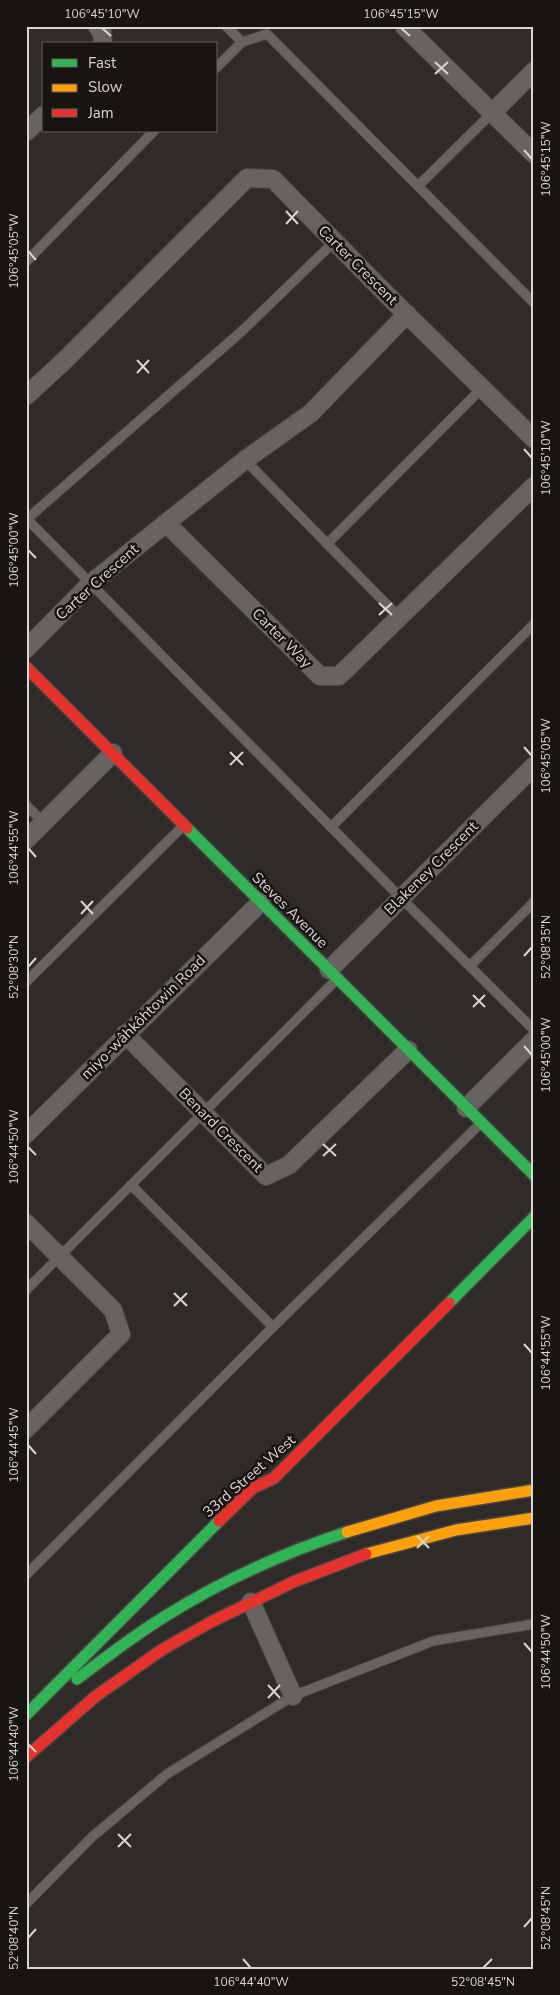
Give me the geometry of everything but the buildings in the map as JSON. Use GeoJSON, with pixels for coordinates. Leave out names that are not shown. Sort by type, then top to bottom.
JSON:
{"type":"FeatureCollection","features":[{"type":"Feature","properties":{"kind":"street"},"geometry":{"type":"LineString","coordinates":[[97,26],[102,32],[103,42]]}},
{"type":"Feature","properties":{"kind":"street"},"geometry":{"type":"LineString","coordinates":[[404,26],[534,154]]}},
{"type":"Feature","properties":{"kind":"street"},"geometry":{"type":"LineString","coordinates":[[492,112],[534,71]]}},
{"type":"Feature","properties":{"kind":"street"},"geometry":{"type":"LineString","coordinates":[[26,132],[42,117]]}},
{"type":"Feature","properties":{"kind":"street","name":"Carter Crescent"},"geometry":{"type":"LineString","coordinates":[[26,396],[70,355],[247,178],[273,179],[407,314],[311,413],[246,460],[90,584],[26,649]]}},
{"type":"Feature","properties":{"kind":"street"},"geometry":{"type":"LineString","coordinates":[[407,314],[534,439]]}},
{"type":"Feature","properties":{"kind":"street","name":"Carter Way"},"geometry":{"type":"LineString","coordinates":[[166,522],[320,676],[339,676],[534,486]]}},
{"type":"Feature","properties":{"kind":"street","name":"Steves Avenue"},"geometry":{"type":"LineString","coordinates":[[26,666],[534,1175]]}},
{"type":"Feature","properties":{"kind":"street"},"geometry":{"type":"LineString","coordinates":[[26,840],[113,753]]}},
{"type":"Feature","properties":{"kind":"street","name":"Blakeney Crescent"},"geometry":{"type":"LineString","coordinates":[[333,974],[401,898],[534,766]]}},
{"type":"Feature","properties":{"kind":"street","name":"miyo-wâhkôhtowin Road"},"geometry":{"type":"LineString","coordinates":[[26,1134],[260,902]]}},
{"type":"Feature","properties":{"kind":"street","name":"Benard Crescent"},"geometry":{"type":"LineString","coordinates":[[125,1034],[266,1176],[289,1165],[408,1050]]}},
{"type":"Feature","properties":{"kind":"street"},"geometry":{"type":"LineString","coordinates":[[466,1108],[534,1040]]}},
{"type":"Feature","properties":{"kind":"street","name":"33rd Street West"},"geometry":{"type":"LineString","coordinates":[[26,1716],[132,1606],[253,1488],[274,1478],[534,1217]]}},
{"type":"Feature","properties":{"kind":"street"},"geometry":{"type":"LineString","coordinates":[[26,1223],[113,1310],[121,1334],[26,1429]]}},
{"type":"Feature","properties":{"kind":"street","name":"33rd Street West"},"geometry":{"type":"LineString","coordinates":[[26,1716],[176,1609],[234,1578],[289,1552],[358,1527],[423,1508],[534,1490]]}},
{"type":"Feature","properties":{"kind":"street"},"geometry":{"type":"LineString","coordinates":[[26,1757],[85,1705],[139,1664],[185,1635],[251,1602],[327,1567],[379,1549],[455,1531],[534,1518]]}},
{"type":"Feature","properties":{"kind":"street"},"geometry":{"type":"LineString","coordinates":[[251,1602],[293,1696]]}},
{"type":"Feature","properties":{"kind":"lane"},"geometry":{"type":"LineString","coordinates":[[226,26],[242,42]]}},
{"type":"Feature","properties":{"kind":"lane"},"geometry":{"type":"LineString","coordinates":[[218,66],[242,42],[267,34],[534,303]]}},
{"type":"Feature","properties":{"kind":"lane"},"geometry":{"type":"LineString","coordinates":[[418,186],[492,112]]}},
{"type":"Feature","properties":{"kind":"lane"},"geometry":{"type":"LineString","coordinates":[[26,262],[153,132]]}},
{"type":"Feature","properties":{"kind":"lane"},"geometry":{"type":"LineString","coordinates":[[335,241],[242,331],[27,519],[534,1030]]}},
{"type":"Feature","properties":{"kind":"lane"},"geometry":{"type":"LineString","coordinates":[[328,544],[482,388]]}},
{"type":"Feature","properties":{"kind":"lane"},"geometry":{"type":"LineString","coordinates":[[246,460],[400,618]]}},
{"type":"Feature","properties":{"kind":"lane"},"geometry":{"type":"LineString","coordinates":[[331,827],[534,624]]}},
{"type":"Feature","properties":{"kind":"lane"},"geometry":{"type":"LineString","coordinates":[[26,805],[44,823]]}},
{"type":"Feature","properties":{"kind":"lane"},"geometry":{"type":"LineString","coordinates":[[26,982],[184,825]]}},
{"type":"Feature","properties":{"kind":"lane"},"geometry":{"type":"LineString","coordinates":[[470,966],[534,902]]}},
{"type":"Feature","properties":{"kind":"lane"},"geometry":{"type":"LineString","coordinates":[[26,1290],[202,1113],[333,974]]}},
{"type":"Feature","properties":{"kind":"lane"},"geometry":{"type":"LineString","coordinates":[[26,1575],[273,1327],[481,1123]]}},
{"type":"Feature","properties":{"kind":"lane"},"geometry":{"type":"LineString","coordinates":[[131,1185],[273,1327]]}},
{"type":"Feature","properties":{"kind":"lane"},"geometry":{"type":"LineString","coordinates":[[26,1904],[92,1837],[167,1774],[293,1696],[433,1641],[534,1624]]}},
{"type":"Feature","properties":{"kind":"traffic: fast"},"geometry":{"type":"LineString","coordinates":[[187,828],[534,1175]]}},
{"type":"Feature","properties":{"kind":"traffic: fast"},"geometry":{"type":"LineString","coordinates":[[449,1303],[534,1217]]}},
{"type":"Feature","properties":{"kind":"traffic: fast"},"geometry":{"type":"LineString","coordinates":[[26,1715],[219,1521]]}},
{"type":"Feature","properties":{"kind":"traffic: fast"},"geometry":{"type":"LineString","coordinates":[[77,1679],[141,1632],[208,1591],[299,1549],[347,1532]]}},
{"type":"Feature","properties":{"kind":"traffic: slow"},"geometry":{"type":"LineString","coordinates":[[347,1532],[436,1506],[534,1490]]}},
{"type":"Feature","properties":{"kind":"traffic: slow"},"geometry":{"type":"LineString","coordinates":[[366,1554],[456,1530],[534,1518]]}},
{"type":"Feature","properties":{"kind":"traffic: jam"},"geometry":{"type":"LineString","coordinates":[[26,667],[187,828]]}},
{"type":"Feature","properties":{"kind":"traffic: jam"},"geometry":{"type":"LineString","coordinates":[[219,1521],[253,1488],[274,1478],[449,1303]]}},
{"type":"Feature","properties":{"kind":"traffic: jam"},"geometry":{"type":"LineString","coordinates":[[26,1757],[96,1696],[163,1649],[211,1622],[293,1582],[366,1554]]}}]}
